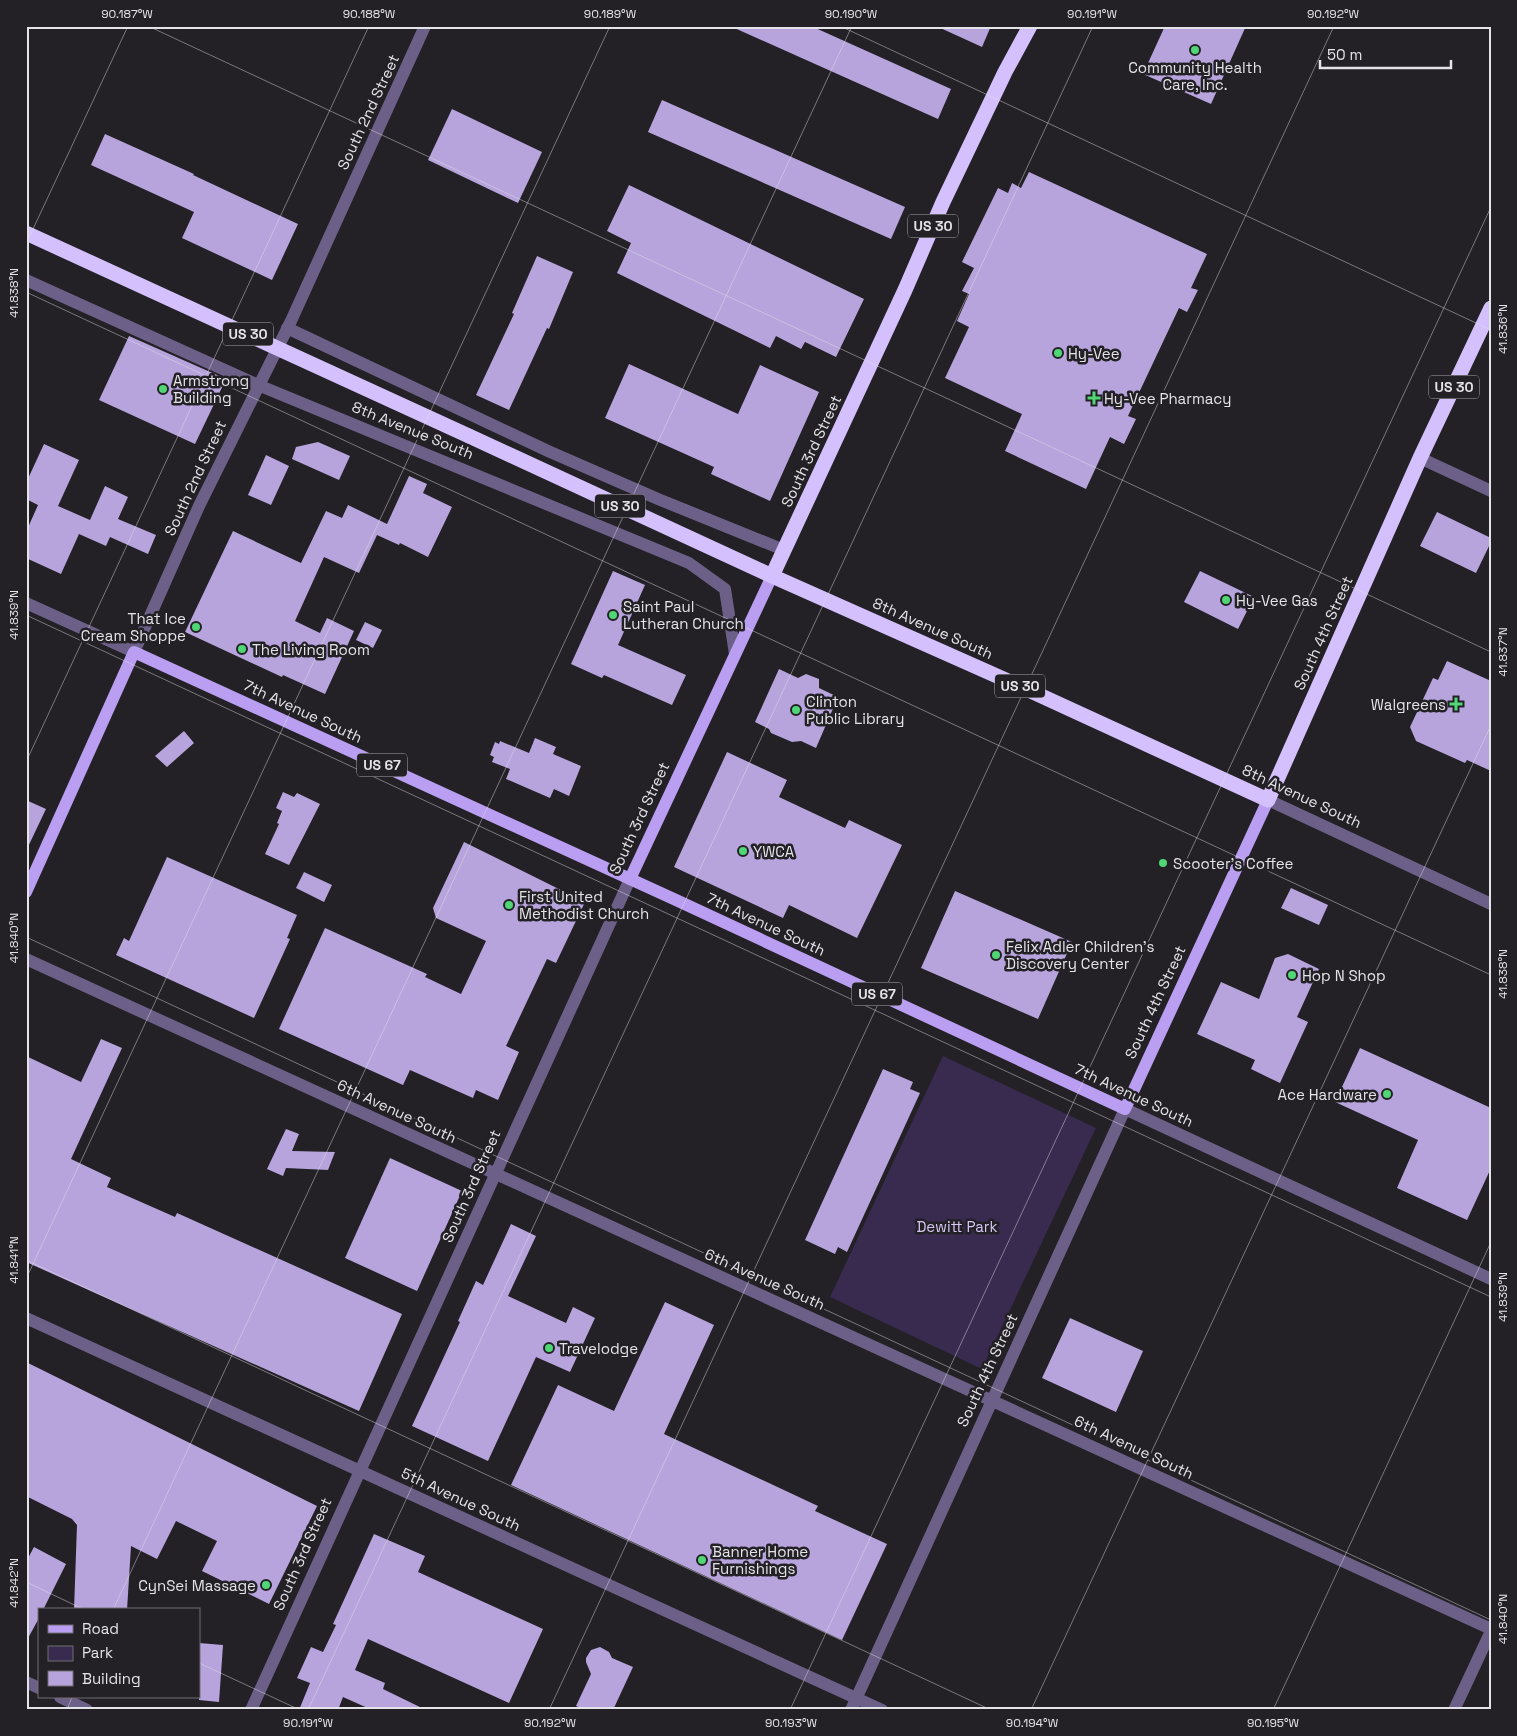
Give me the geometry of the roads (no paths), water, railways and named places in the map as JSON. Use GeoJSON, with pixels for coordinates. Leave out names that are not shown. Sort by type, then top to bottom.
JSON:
{"type":"FeatureCollection","features":[{"type":"Feature","properties":{"kind":"highway","name":"South 3rd Street"},"geometry":{"type":"LineString","coordinates":[[772,576],[906,290],[947,193],[1005,72],[1030,26]]}},
{"type":"Feature","properties":{"kind":"highway","name":"8th Avenue South"},"geometry":{"type":"LineString","coordinates":[[26,233],[772,576],[1033,692],[1268,800]]}},
{"type":"Feature","properties":{"kind":"highway","name":"South 4th Street"},"geometry":{"type":"LineString","coordinates":[[1268,800],[1420,458],[1491,308]]}},
{"type":"Feature","properties":{"kind":"main road","name":"South 3rd Street"},"geometry":{"type":"LineString","coordinates":[[630,879],[772,576]]}},
{"type":"Feature","properties":{"kind":"main road","name":"7th Avenue South"},"geometry":{"type":"LineString","coordinates":[[134,652],[630,879],[1125,1109]]}},
{"type":"Feature","properties":{"kind":"main road","name":"South 2nd Street"},"geometry":{"type":"LineString","coordinates":[[26,892],[134,652]]}},
{"type":"Feature","properties":{"kind":"main road","name":"South 4th Street"},"geometry":{"type":"LineString","coordinates":[[1125,1109],[1268,800]]}},
{"type":"Feature","properties":{"kind":"street","name":"South 2nd Street"},"geometry":{"type":"LineString","coordinates":[[134,652],[199,506],[287,328],[425,26]]}},
{"type":"Feature","properties":{"kind":"street","name":"8th Avenue South"},"geometry":{"type":"LineString","coordinates":[[26,280],[258,385],[689,563],[725,589],[735,654]]}},
{"type":"Feature","properties":{"kind":"street"},"geometry":{"type":"LineString","coordinates":[[287,328],[548,451],[658,499],[784,550]]}},
{"type":"Feature","properties":{"kind":"street"},"geometry":{"type":"LineString","coordinates":[[1420,458],[1491,491]]}},
{"type":"Feature","properties":{"kind":"street","name":"7th Avenue South"},"geometry":{"type":"LineString","coordinates":[[26,603],[134,652]]}},
{"type":"Feature","properties":{"kind":"street","name":"8th Avenue South"},"geometry":{"type":"LineString","coordinates":[[1268,800],[1491,904]]}},
{"type":"Feature","properties":{"kind":"street","name":"South 3rd Street"},"geometry":{"type":"LineString","coordinates":[[251,1710],[630,879]]}},
{"type":"Feature","properties":{"kind":"street","name":"6th Avenue South"},"geometry":{"type":"LineString","coordinates":[[26,959],[1491,1630]]}},
{"type":"Feature","properties":{"kind":"street","name":"7th Avenue South"},"geometry":{"type":"LineString","coordinates":[[1125,1109],[1491,1279]]}},
{"type":"Feature","properties":{"kind":"street","name":"South 4th Street"},"geometry":{"type":"LineString","coordinates":[[853,1704],[1125,1109]]}},
{"type":"Feature","properties":{"kind":"street","name":"5th Avenue South"},"geometry":{"type":"LineString","coordinates":[[26,1318],[359,1471],[853,1704],[882,1710]]}},
{"type":"Feature","properties":{"kind":"street"},"geometry":{"type":"LineString","coordinates":[[1454,1710],[1491,1630]]}},
{"type":"Feature","properties":{"kind":"street"},"geometry":{"type":"LineString","coordinates":[[26,1682],[38,1688]]}},
{"type":"Feature","properties":{"kind":"street"},"geometry":{"type":"LineString","coordinates":[[62,1698],[87,1710]]}},
{"type":"Feature","properties":{"kind":"place","name":"Community Health Care, Inc."},"geometry":{"type":"Point","coordinates":[1195,50]}},
{"type":"Feature","properties":{"kind":"place","name":"Hy-Vee"},"geometry":{"type":"Point","coordinates":[1058,353]}},
{"type":"Feature","properties":{"kind":"place","name":"Armstrong Building"},"geometry":{"type":"Point","coordinates":[163,389]}},
{"type":"Feature","properties":{"kind":"place","name":"Hy-Vee Pharmacy"},"geometry":{"type":"Point","coordinates":[1094,398]}},
{"type":"Feature","properties":{"kind":"place","name":"Hy-Vee Gas"},"geometry":{"type":"Point","coordinates":[1226,600]}},
{"type":"Feature","properties":{"kind":"place","name":"Saint Paul Lutheran Church"},"geometry":{"type":"Point","coordinates":[613,615]}},
{"type":"Feature","properties":{"kind":"place","name":"That Ice Cream Shoppe"},"geometry":{"type":"Point","coordinates":[196,627]}},
{"type":"Feature","properties":{"kind":"place","name":"The Living Room"},"geometry":{"type":"Point","coordinates":[242,649]}},
{"type":"Feature","properties":{"kind":"place","name":"Walgreens"},"geometry":{"type":"Point","coordinates":[1456,704]}},
{"type":"Feature","properties":{"kind":"place","name":"Clinton Public Library"},"geometry":{"type":"Point","coordinates":[796,710]}},
{"type":"Feature","properties":{"kind":"place","name":"YWCA"},"geometry":{"type":"Point","coordinates":[743,851]}},
{"type":"Feature","properties":{"kind":"place","name":"Scooter's Coffee"},"geometry":{"type":"Point","coordinates":[1163,863]}},
{"type":"Feature","properties":{"kind":"place","name":"First United Methodist Church"},"geometry":{"type":"Point","coordinates":[509,905]}},
{"type":"Feature","properties":{"kind":"place","name":"Felix Adler Children's Discovery Center"},"geometry":{"type":"Point","coordinates":[996,955]}},
{"type":"Feature","properties":{"kind":"place","name":"Hop N Shop"},"geometry":{"type":"Point","coordinates":[1292,975]}},
{"type":"Feature","properties":{"kind":"place","name":"Ace Hardware"},"geometry":{"type":"Point","coordinates":[1387,1094]}},
{"type":"Feature","properties":{"kind":"place","name":"Travelodge"},"geometry":{"type":"Point","coordinates":[549,1348]}},
{"type":"Feature","properties":{"kind":"place","name":"Banner Home Furnishings"},"geometry":{"type":"Point","coordinates":[702,1560]}},
{"type":"Feature","properties":{"kind":"place","name":"CynSei Massage"},"geometry":{"type":"Point","coordinates":[266,1585]}},
{"type":"Feature","properties":{"kind":"park label","name":"Dewitt Park"},"geometry":{"type":"Point","coordinates":[957,1226]}}]}
